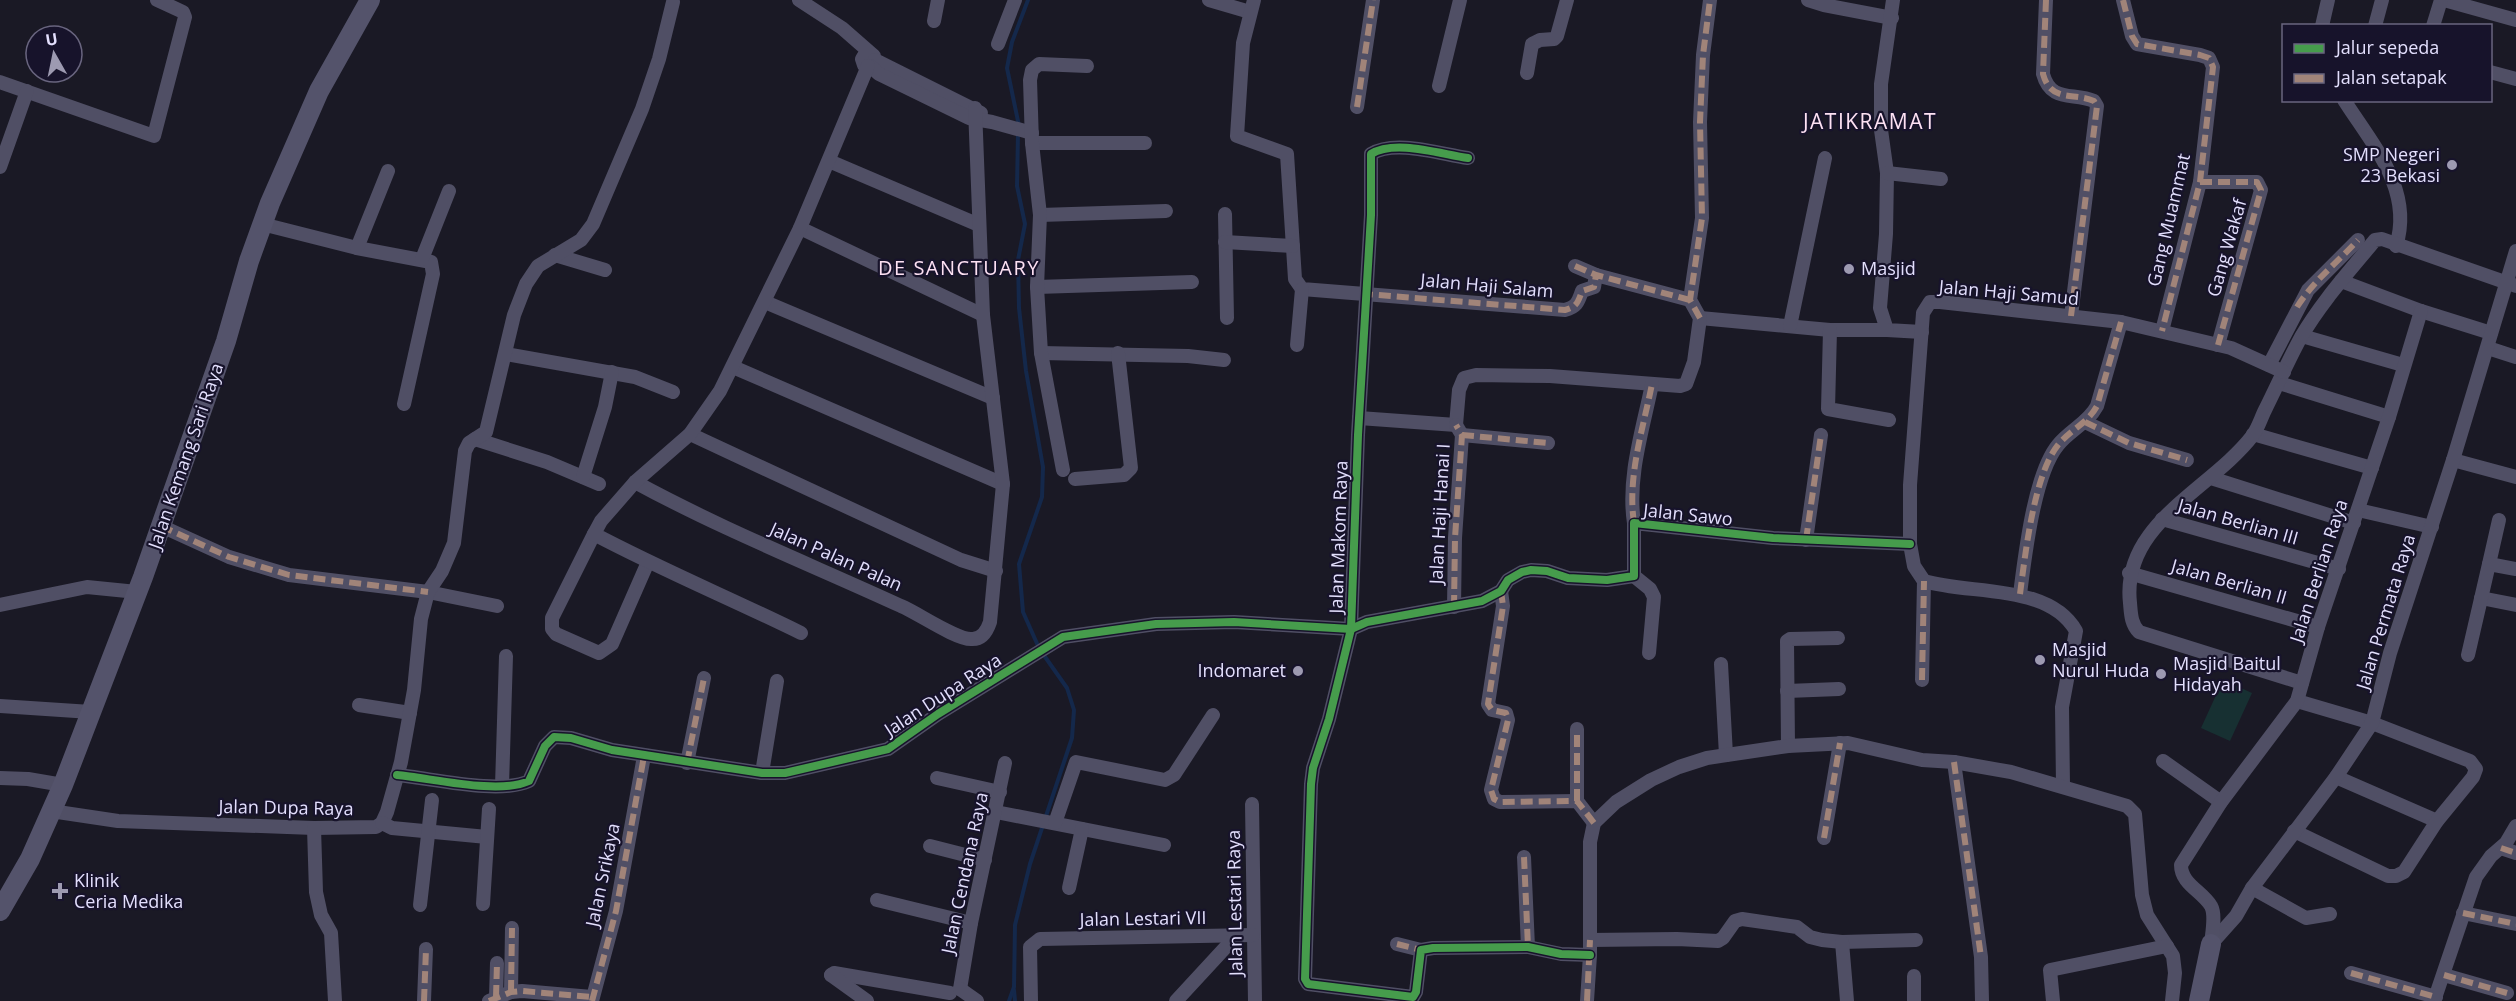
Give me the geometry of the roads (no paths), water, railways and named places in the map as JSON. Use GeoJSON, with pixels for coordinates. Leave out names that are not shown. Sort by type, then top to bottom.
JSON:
{"type":"FeatureCollection","features":[{"type":"Feature","properties":{"kind":"main road","name":"Jalan Kemang Sari Raya"},"geometry":{"type":"LineString","coordinates":[[1,909],[30,859],[63,785],[137,592],[226,340],[262,224],[310,110],[370,0]]}},
{"type":"Feature","properties":{"kind":"main road"},"geometry":{"type":"LineString","coordinates":[[2199,1001],[2211,944]]}},
{"type":"Feature","properties":{"kind":"street"},"geometry":{"type":"LineString","coordinates":[[0,82],[153,136],[185,17],[183,12],[157,0]]}},
{"type":"Feature","properties":{"kind":"street"},"geometry":{"type":"LineString","coordinates":[[799,0],[862,42],[868,63],[879,74],[1027,136],[1145,143]]}},
{"type":"Feature","properties":{"kind":"street"},"geometry":{"type":"LineString","coordinates":[[934,21],[938,0]]}},
{"type":"Feature","properties":{"kind":"street"},"geometry":{"type":"LineString","coordinates":[[998,44],[1015,0]]}},
{"type":"Feature","properties":{"kind":"street"},"geometry":{"type":"LineString","coordinates":[[1209,0],[1252,6],[1243,43],[1237,136],[1287,154],[1295,279],[1302,289],[1297,345]]}},
{"type":"Feature","properties":{"kind":"street"},"geometry":{"type":"LineString","coordinates":[[1357,107],[1373,0]]}},
{"type":"Feature","properties":{"kind":"street"},"geometry":{"type":"LineString","coordinates":[[1439,86],[1460,0]]}},
{"type":"Feature","properties":{"kind":"street"},"geometry":{"type":"LineString","coordinates":[[1527,73],[1532,44],[1540,40],[1554,39],[1557,36],[1567,0]]}},
{"type":"Feature","properties":{"kind":"street"},"geometry":{"type":"LineString","coordinates":[[1634,523],[1631,501],[1633,478],[1652,384],[1680,386],[1686,384],[1694,362],[1700,318],[1690,300],[1702,218],[1700,122],[1703,56],[1710,0]]}},
{"type":"Feature","properties":{"kind":"street"},"geometry":{"type":"LineString","coordinates":[[1808,0],[1892,18]]}},
{"type":"Feature","properties":{"kind":"street"},"geometry":{"type":"LineString","coordinates":[[1887,330],[1880,308],[1886,234],[1887,173],[1881,130],[1881,84],[1893,0]]}},
{"type":"Feature","properties":{"kind":"street"},"geometry":{"type":"LineString","coordinates":[[2046,0],[2043,74],[2046,85],[2054,92],[2094,101],[2097,106],[2071,316]]}},
{"type":"Feature","properties":{"kind":"street","name":"Gang Muammat"},"geometry":{"type":"LineString","coordinates":[[2123,0],[2132,36],[2137,44],[2200,55],[2208,58],[2213,67],[2200,182],[2162,331]]}},
{"type":"Feature","properties":{"kind":"street"},"geometry":{"type":"LineString","coordinates":[[2324,24],[2328,0]]}},
{"type":"Feature","properties":{"kind":"street"},"geometry":{"type":"LineString","coordinates":[[2376,24],[2382,0]]}},
{"type":"Feature","properties":{"kind":"street"},"geometry":{"type":"LineString","coordinates":[[2434,24],[2442,0],[2516,20]]}},
{"type":"Feature","properties":{"kind":"street"},"geometry":{"type":"LineString","coordinates":[[387,825],[387,812],[410,713],[421,619],[428,591],[442,570],[454,543],[462,459],[469,444],[486,432],[514,315],[526,284],[538,266],[581,240],[593,224],[642,109],[659,59],[673,2]]}},
{"type":"Feature","properties":{"kind":"street"},"geometry":{"type":"LineString","coordinates":[[648,562],[612,645],[606,650],[599,653],[556,634],[552,629],[552,618],[601,521],[635,482],[690,434],[733,367],[800,228],[868,63]]}},
{"type":"Feature","properties":{"kind":"street"},"geometry":{"type":"LineString","coordinates":[[1063,470],[1041,353],[1037,287],[1040,215],[1027,136],[1030,80],[1034,66],[1041,63],[1087,66]]}},
{"type":"Feature","properties":{"kind":"street"},"geometry":{"type":"LineString","coordinates":[[2492,73],[2516,79]]}},
{"type":"Feature","properties":{"kind":"street"},"geometry":{"type":"LineString","coordinates":[[0,166],[27,91]]}},
{"type":"Feature","properties":{"kind":"street"},"geometry":{"type":"LineString","coordinates":[[2345,102],[2391,173],[2401,210],[2401,225],[2396,246]]}},
{"type":"Feature","properties":{"kind":"street","name":"Jalan Palan Palan"},"geometry":{"type":"LineString","coordinates":[[635,482],[769,548],[903,606],[965,638],[976,639],[988,628],[996,571],[1003,484],[983,315],[975,114]]}},
{"type":"Feature","properties":{"kind":"street","name":"Jalan Makom Raya"},"geometry":{"type":"LineString","coordinates":[[1350,995],[1308,984],[1305,979],[1312,776],[1351,629],[1359,418],[1371,215],[1371,154],[1381,148],[1397,147],[1468,158]]}},
{"type":"Feature","properties":{"kind":"street"},"geometry":{"type":"LineString","coordinates":[[1790,326],[1825,158]]}},
{"type":"Feature","properties":{"kind":"street"},"geometry":{"type":"LineString","coordinates":[[829,161],[979,225]]}},
{"type":"Feature","properties":{"kind":"street"},"geometry":{"type":"LineString","coordinates":[[357,248],[388,171]]}},
{"type":"Feature","properties":{"kind":"street"},"geometry":{"type":"LineString","coordinates":[[1887,173],[1941,179]]}},
{"type":"Feature","properties":{"kind":"street","name":"Gang Wakaf"},"geometry":{"type":"LineString","coordinates":[[2200,182],[2257,182],[2261,190],[2218,345]]}},
{"type":"Feature","properties":{"kind":"street"},"geometry":{"type":"LineString","coordinates":[[422,259],[449,192]]}},
{"type":"Feature","properties":{"kind":"street"},"geometry":{"type":"LineString","coordinates":[[1040,215],[1166,211]]}},
{"type":"Feature","properties":{"kind":"street"},"geometry":{"type":"LineString","coordinates":[[1226,214],[1227,318]]}},
{"type":"Feature","properties":{"kind":"street"},"geometry":{"type":"LineString","coordinates":[[262,224],[357,248],[431,262],[434,268],[404,404]]}},
{"type":"Feature","properties":{"kind":"street"},"geometry":{"type":"LineString","coordinates":[[800,228],[983,315]]}},
{"type":"Feature","properties":{"kind":"street"},"geometry":{"type":"LineString","coordinates":[[2302,683],[2139,632],[2133,625],[2128,587],[2129,573],[2145,539],[2162,519],[2211,478],[2253,434],[2302,336],[2330,292],[2342,282],[2375,240],[2382,239],[2396,246],[2511,285]]}},
{"type":"Feature","properties":{"kind":"street"},"geometry":{"type":"LineString","coordinates":[[2269,365],[2307,291],[2358,240]]}},
{"type":"Feature","properties":{"kind":"street"},"geometry":{"type":"LineString","coordinates":[[1225,242],[1293,246]]}},
{"type":"Feature","properties":{"kind":"street","name":"Jalan Permata Raya"},"geometry":{"type":"LineString","coordinates":[[2211,944],[2236,916],[2252,888],[2336,777],[2372,723],[2390,653],[2432,527],[2491,333],[2511,285],[2516,251]]}},
{"type":"Feature","properties":{"kind":"street"},"geometry":{"type":"LineString","coordinates":[[555,255],[605,270]]}},
{"type":"Feature","properties":{"kind":"street"},"geometry":{"type":"LineString","coordinates":[[1575,266],[1596,275],[1690,300]]}},
{"type":"Feature","properties":{"kind":"street","name":"Jalan Haji Salam"},"geometry":{"type":"LineString","coordinates":[[1302,289],[1565,310],[1574,308],[1578,304],[1582,291],[1594,287],[1596,275]]}},
{"type":"Feature","properties":{"kind":"street"},"geometry":{"type":"LineString","coordinates":[[1037,287],[1192,282]]}},
{"type":"Feature","properties":{"kind":"street"},"geometry":{"type":"LineString","coordinates":[[2342,282],[2421,311],[2491,333]]}},
{"type":"Feature","properties":{"kind":"street"},"geometry":{"type":"LineString","coordinates":[[2297,307],[2323,288],[2330,292]]}},
{"type":"Feature","properties":{"kind":"street"},"geometry":{"type":"LineString","coordinates":[[765,302],[993,398]]}},
{"type":"Feature","properties":{"kind":"street","name":"Jalan Haji Samud"},"geometry":{"type":"LineString","coordinates":[[1924,581],[1914,566],[1910,544],[1910,485],[1923,313],[1930,302],[2121,322],[2231,348],[2269,365],[2282,378],[2389,417]]}},
{"type":"Feature","properties":{"kind":"street","name":"Jalan Berlian Raya"},"geometry":{"type":"LineString","coordinates":[[2211,944],[2213,912],[2211,906],[2184,877],[2181,865],[2221,802],[2297,701],[2318,627],[2389,417],[2421,311]]}},
{"type":"Feature","properties":{"kind":"street"},"geometry":{"type":"LineString","coordinates":[[1700,318],[1830,330],[1922,332]]}},
{"type":"Feature","properties":{"kind":"street"},"geometry":{"type":"LineString","coordinates":[[2020,594],[2026,545],[2036,499],[2049,460],[2057,445],[2085,422],[2097,406],[2121,322]]}},
{"type":"Feature","properties":{"kind":"street"},"geometry":{"type":"LineString","coordinates":[[1830,330],[1827,409],[1889,420]]}},
{"type":"Feature","properties":{"kind":"street"},"geometry":{"type":"LineString","coordinates":[[2302,336],[2403,365]]}},
{"type":"Feature","properties":{"kind":"street"},"geometry":{"type":"LineString","coordinates":[[2488,348],[2516,357]]}},
{"type":"Feature","properties":{"kind":"street"},"geometry":{"type":"LineString","coordinates":[[1041,353],[1119,353],[1224,360]]}},
{"type":"Feature","properties":{"kind":"street"},"geometry":{"type":"LineString","coordinates":[[1075,479],[1124,475],[1131,468],[1119,353]]}},
{"type":"Feature","properties":{"kind":"street"},"geometry":{"type":"LineString","coordinates":[[506,354],[635,377],[674,393]]}},
{"type":"Feature","properties":{"kind":"street"},"geometry":{"type":"LineString","coordinates":[[733,367],[1003,484]]}},
{"type":"Feature","properties":{"kind":"street"},"geometry":{"type":"LineString","coordinates":[[583,477],[605,407],[612,372]]}},
{"type":"Feature","properties":{"kind":"street","name":"Jalan Haji Hanai I"},"geometry":{"type":"LineString","coordinates":[[1454,607],[1459,390],[1464,378],[1476,375],[1550,376],[1652,384]]}},
{"type":"Feature","properties":{"kind":"street"},"geometry":{"type":"LineString","coordinates":[[1359,418],[1548,443]]}},
{"type":"Feature","properties":{"kind":"street"},"geometry":{"type":"LineString","coordinates":[[2085,422],[2129,443],[2187,460]]}},
{"type":"Feature","properties":{"kind":"street"},"geometry":{"type":"LineString","coordinates":[[690,434],[961,560],[996,571]]}},
{"type":"Feature","properties":{"kind":"street"},"geometry":{"type":"LineString","coordinates":[[2253,434],[2372,468]]}},
{"type":"Feature","properties":{"kind":"street"},"geometry":{"type":"LineString","coordinates":[[1806,540],[1821,435]]}},
{"type":"Feature","properties":{"kind":"street"},"geometry":{"type":"LineString","coordinates":[[475,439],[547,462],[599,484]]}},
{"type":"Feature","properties":{"kind":"street"},"geometry":{"type":"LineString","coordinates":[[2453,460],[2516,477]]}},
{"type":"Feature","properties":{"kind":"street"},"geometry":{"type":"LineString","coordinates":[[2211,478],[2356,516],[2432,527]]}},
{"type":"Feature","properties":{"kind":"street","name":"Jalan Berlian III"},"geometry":{"type":"LineString","coordinates":[[2162,519],[2339,569]]}},
{"type":"Feature","properties":{"kind":"street"},"geometry":{"type":"LineString","coordinates":[[2468,655],[2499,520]]}},
{"type":"Feature","properties":{"kind":"street","name":"Jalan Sawo"},"geometry":{"type":"LineString","coordinates":[[1634,576],[1634,523],[1773,538],[1910,544]]}},
{"type":"Feature","properties":{"kind":"street"},"geometry":{"type":"LineString","coordinates":[[161,526],[229,557],[289,575],[428,591],[497,606]]}},
{"type":"Feature","properties":{"kind":"street"},"geometry":{"type":"LineString","coordinates":[[594,534],[648,562],[801,633]]}},
{"type":"Feature","properties":{"kind":"street"},"geometry":{"type":"LineString","coordinates":[[2489,564],[2516,569]]}},
{"type":"Feature","properties":{"kind":"street"},"geometry":{"type":"LineString","coordinates":[[1351,629],[1378,620],[1482,601],[1501,591],[1508,580],[1531,570],[1547,571],[1568,578],[1607,580],[1634,576],[1650,589],[1654,597],[1649,653]]}},
{"type":"Feature","properties":{"kind":"street","name":"Jalan Berlian II"},"geometry":{"type":"LineString","coordinates":[[2129,573],[2318,627]]}},
{"type":"Feature","properties":{"kind":"street"},"geometry":{"type":"LineString","coordinates":[[1922,680],[1924,581],[1941,586],[2020,594],[2063,614],[2076,631],[2062,707],[2063,786]]}},
{"type":"Feature","properties":{"kind":"street"},"geometry":{"type":"LineString","coordinates":[[0,605],[87,587],[137,592]]}},
{"type":"Feature","properties":{"kind":"street"},"geometry":{"type":"LineString","coordinates":[[1501,591],[1503,606],[1488,704],[1491,710],[1506,712],[1508,720],[1491,790],[1494,799],[1500,802],[1577,801]]}},
{"type":"Feature","properties":{"kind":"street"},"geometry":{"type":"LineString","coordinates":[[2481,598],[2516,605]]}},
{"type":"Feature","properties":{"kind":"street","name":"Jalan Dupa Raya"},"geometry":{"type":"LineString","coordinates":[[397,775],[502,786],[529,781],[545,746],[554,737],[571,738],[612,750],[687,763],[762,773],[785,773],[888,749],[938,714],[1063,637],[1156,624],[1234,622],[1351,629]]}},
{"type":"Feature","properties":{"kind":"street"},"geometry":{"type":"LineString","coordinates":[[1788,746],[1787,641],[1790,639],[1838,638]]}},
{"type":"Feature","properties":{"kind":"street"},"geometry":{"type":"LineString","coordinates":[[502,786],[506,656]]}},
{"type":"Feature","properties":{"kind":"street"},"geometry":{"type":"LineString","coordinates":[[1721,664],[1726,755]]}},
{"type":"Feature","properties":{"kind":"street"},"geometry":{"type":"LineString","coordinates":[[687,763],[704,678]]}},
{"type":"Feature","properties":{"kind":"street"},"geometry":{"type":"LineString","coordinates":[[762,773],[777,681]]}},
{"type":"Feature","properties":{"kind":"street"},"geometry":{"type":"LineString","coordinates":[[1787,691],[1839,689]]}},
{"type":"Feature","properties":{"kind":"street"},"geometry":{"type":"LineString","coordinates":[[2294,831],[2388,876],[2396,876],[2404,872],[2437,821],[2473,777],[2476,769],[2470,761],[2372,723],[2297,701]]}},
{"type":"Feature","properties":{"kind":"street"},"geometry":{"type":"LineString","coordinates":[[359,705],[410,713]]}},
{"type":"Feature","properties":{"kind":"street"},"geometry":{"type":"LineString","coordinates":[[0,706],[91,712]]}},
{"type":"Feature","properties":{"kind":"street"},"geometry":{"type":"LineString","coordinates":[[1053,823],[1076,762],[1165,780],[1174,775],[1213,715]]}},
{"type":"Feature","properties":{"kind":"street"},"geometry":{"type":"LineString","coordinates":[[1577,729],[1577,801],[1594,823]]}},
{"type":"Feature","properties":{"kind":"street"},"geometry":{"type":"LineString","coordinates":[[1587,1001],[1590,955],[1590,842],[1594,823],[1616,802],[1651,780],[1678,767],[1726,755],[1788,746],[1848,742],[1922,760],[1954,762],[2011,772],[2113,800],[2132,810],[2139,844],[2142,895],[2147,915],[2173,956],[2175,973],[2172,1001]]}},
{"type":"Feature","properties":{"kind":"street"},"geometry":{"type":"LineString","coordinates":[[1824,838],[1840,743]]}},
{"type":"Feature","properties":{"kind":"street","name":"Jalan Srikaya"},"geometry":{"type":"LineString","coordinates":[[592,999],[616,911],[644,756]]}},
{"type":"Feature","properties":{"kind":"street"},"geometry":{"type":"LineString","coordinates":[[2163,761],[2221,802]]}},
{"type":"Feature","properties":{"kind":"street"},"geometry":{"type":"LineString","coordinates":[[1954,762],[1981,957],[1982,1001]]}},
{"type":"Feature","properties":{"kind":"street","name":"Jalan Cendana Raya"},"geometry":{"type":"LineString","coordinates":[[951,994],[971,923],[1005,763]]}},
{"type":"Feature","properties":{"kind":"street"},"geometry":{"type":"LineString","coordinates":[[2336,777],[2437,821]]}},
{"type":"Feature","properties":{"kind":"street"},"geometry":{"type":"LineString","coordinates":[[0,778],[28,779],[63,785]]}},
{"type":"Feature","properties":{"kind":"street"},"geometry":{"type":"LineString","coordinates":[[937,778],[1000,792]]}},
{"type":"Feature","properties":{"kind":"street"},"geometry":{"type":"LineString","coordinates":[[420,905],[432,800]]}},
{"type":"Feature","properties":{"kind":"street","name":"Jalan Lestari Raya"},"geometry":{"type":"LineString","coordinates":[[1252,804],[1255,1001]]}},
{"type":"Feature","properties":{"kind":"street"},"geometry":{"type":"LineString","coordinates":[[483,904],[489,809]]}},
{"type":"Feature","properties":{"kind":"street","name":"Jalan Dupa Raya"},"geometry":{"type":"LineString","coordinates":[[51,811],[118,821],[314,828],[387,825],[487,837]]}},
{"type":"Feature","properties":{"kind":"street"},"geometry":{"type":"LineString","coordinates":[[996,812],[1164,845]]}},
{"type":"Feature","properties":{"kind":"street"},"geometry":{"type":"LineString","coordinates":[[2351,973],[2435,999],[2476,878],[2491,856],[2513,834],[2516,826]]}},
{"type":"Feature","properties":{"kind":"street"},"geometry":{"type":"LineString","coordinates":[[314,828],[316,892],[321,915],[331,933],[335,1001]]}},
{"type":"Feature","properties":{"kind":"street"},"geometry":{"type":"LineString","coordinates":[[1069,888],[1083,829]]}},
{"type":"Feature","properties":{"kind":"street"},"geometry":{"type":"LineString","coordinates":[[930,846],[985,860]]}},
{"type":"Feature","properties":{"kind":"street"},"geometry":{"type":"LineString","coordinates":[[2501,848],[2516,853]]}},
{"type":"Feature","properties":{"kind":"street"},"geometry":{"type":"LineString","coordinates":[[1524,857],[1528,947]]}},
{"type":"Feature","properties":{"kind":"street"},"geometry":{"type":"LineString","coordinates":[[2252,888],[2306,918],[2331,914]]}},
{"type":"Feature","properties":{"kind":"street"},"geometry":{"type":"LineString","coordinates":[[2203,898],[2236,916]]}},
{"type":"Feature","properties":{"kind":"street"},"geometry":{"type":"LineString","coordinates":[[877,900],[971,923]]}},
{"type":"Feature","properties":{"kind":"street"},"geometry":{"type":"LineString","coordinates":[[2463,913],[2516,924]]}},
{"type":"Feature","properties":{"kind":"street"},"geometry":{"type":"LineString","coordinates":[[1590,940],[1718,941],[1723,938],[1735,921],[1742,919],[1797,927],[1810,937],[1842,942],[1916,940]]}},
{"type":"Feature","properties":{"kind":"street"},"geometry":{"type":"LineString","coordinates":[[511,992],[512,928]]}},
{"type":"Feature","properties":{"kind":"street","name":"Jalan Lestari VII"},"geometry":{"type":"LineString","coordinates":[[1031,1001],[1029,952],[1034,942],[1040,939],[1253,935]]}},
{"type":"Feature","properties":{"kind":"street"},"geometry":{"type":"LineString","coordinates":[[1176,1001],[1236,936]]}},
{"type":"Feature","properties":{"kind":"street"},"geometry":{"type":"LineString","coordinates":[[1842,942],[1847,1001]]}},
{"type":"Feature","properties":{"kind":"street"},"geometry":{"type":"LineString","coordinates":[[1397,944],[1420,950],[1528,947],[1561,954],[1590,955]]}},
{"type":"Feature","properties":{"kind":"street"},"geometry":{"type":"LineString","coordinates":[[2053,1001],[2050,970],[2167,946]]}},
{"type":"Feature","properties":{"kind":"street"},"geometry":{"type":"LineString","coordinates":[[424,1001],[426,949]]}},
{"type":"Feature","properties":{"kind":"street"},"geometry":{"type":"LineString","coordinates":[[1350,995],[1413,999],[1416,992],[1420,950]]}},
{"type":"Feature","properties":{"kind":"street"},"geometry":{"type":"LineString","coordinates":[[497,963],[493,999],[511,992],[592,999]]}},
{"type":"Feature","properties":{"kind":"street"},"geometry":{"type":"LineString","coordinates":[[867,1001],[831,975],[834,973],[951,994],[977,1001]]}},
{"type":"Feature","properties":{"kind":"street"},"geometry":{"type":"LineString","coordinates":[[2444,975],[2507,993]]}},
{"type":"Feature","properties":{"kind":"street"},"geometry":{"type":"LineString","coordinates":[[1914,976],[1914,1001]]}},
{"type":"Feature","properties":{"kind":"waterway"},"geometry":{"type":"LineString","coordinates":[[1019,126],[1007,68],[1012,42],[1028,0]]}},
{"type":"Feature","properties":{"kind":"waterway"},"geometry":{"type":"LineString","coordinates":[[1018,133],[1017,186],[1025,224],[1018,260],[1019,308],[1026,371],[1043,467],[1042,497],[1019,564],[1023,612],[1039,648]]}},
{"type":"Feature","properties":{"kind":"waterway"},"geometry":{"type":"LineString","coordinates":[[1009,1001],[1014,987],[1015,925],[1030,864],[1072,738],[1074,710],[1067,688],[1043,654]]}},
{"type":"Feature","properties":{"kind":"waterway"},"geometry":{"type":"LineString","coordinates":[[1014,990],[1015,1001]]}},
{"type":"Feature","properties":{"kind":"place","name":"SMP Negeri 23 Bekasi"},"geometry":{"type":"Point","coordinates":[2452,165]}},
{"type":"Feature","properties":{"kind":"place","name":"Masjid"},"geometry":{"type":"Point","coordinates":[1849,269]}},
{"type":"Feature","properties":{"kind":"place","name":"Masjid Nurul Huda"},"geometry":{"type":"Point","coordinates":[2040,660]}},
{"type":"Feature","properties":{"kind":"place","name":"Indomaret"},"geometry":{"type":"Point","coordinates":[1298,671]}},
{"type":"Feature","properties":{"kind":"place","name":"Masjid Baitul Hidayah"},"geometry":{"type":"Point","coordinates":[2161,674]}},
{"type":"Feature","properties":{"kind":"place","name":"Klinik Ceria Medika"},"geometry":{"type":"Point","coordinates":[60,891]}},
{"type":"Feature","properties":{"kind":"district","name":"JATIKRAMAT"},"geometry":{"type":"Point","coordinates":[1870,122]}},
{"type":"Feature","properties":{"kind":"district","name":"DE SANCTUARY"},"geometry":{"type":"Point","coordinates":[959,268]}}]}
